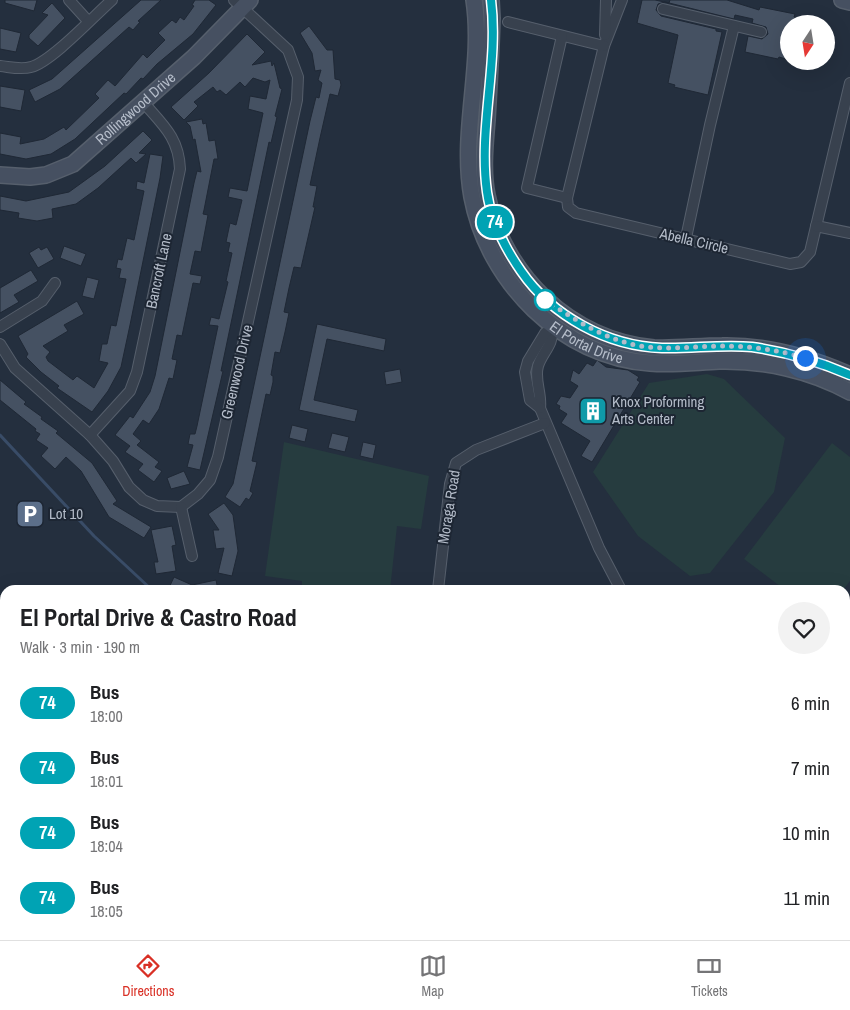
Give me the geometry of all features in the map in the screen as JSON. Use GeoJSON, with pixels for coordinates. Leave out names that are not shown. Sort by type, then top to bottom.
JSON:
{"type":"FeatureCollection","features":[{"type":"Feature","properties":{"kind":"main road","name":"El Portal Drive"},"geometry":{"type":"LineString","coordinates":[[474,0],[476,37],[469,160],[472,197],[479,227],[501,270],[521,297],[554,328],[595,349],[620,357],[648,363],[754,362],[802,372],[838,385],[850,392]]}},
{"type":"Feature","properties":{"kind":"main road","name":"El Portal Drive"},"geometry":{"type":"LineString","coordinates":[[490,0],[492,25],[484,159],[487,195],[494,220],[509,254],[545,300],[597,333],[636,345],[663,348],[751,347],[789,353],[821,362],[850,375]]}},
{"type":"Feature","properties":{"kind":"main road"},"geometry":{"type":"LineString","coordinates":[[842,0],[850,2]]}},
{"type":"Feature","properties":{"kind":"main road","name":"Rollingwood Drive"},"geometry":{"type":"LineString","coordinates":[[0,175],[38,176],[73,164],[194,57],[242,3]]}},
{"type":"Feature","properties":{"kind":"street"},"geometry":{"type":"LineString","coordinates":[[69,0],[88,21]]}},
{"type":"Feature","properties":{"kind":"street"},"geometry":{"type":"LineString","coordinates":[[0,66],[31,67],[46,60],[112,0]]}},
{"type":"Feature","properties":{"kind":"street"},"geometry":{"type":"LineString","coordinates":[[604,46],[606,0]]}},
{"type":"Feature","properties":{"kind":"street"},"geometry":{"type":"LineString","coordinates":[[562,36],[527,188],[567,198],[604,46],[622,0]]}},
{"type":"Feature","properties":{"kind":"street","name":"Greenwood Drive"},"geometry":{"type":"LineString","coordinates":[[181,507],[198,494],[210,480],[218,457],[297,100],[298,77],[292,57],[288,50],[242,3]]}},
{"type":"Feature","properties":{"kind":"street"},"geometry":{"type":"LineString","coordinates":[[663,9],[761,32]]}},
{"type":"Feature","properties":{"kind":"street"},"geometry":{"type":"LineString","coordinates":[[508,22],[604,46]]}},
{"type":"Feature","properties":{"kind":"street"},"geometry":{"type":"LineString","coordinates":[[686,238],[710,125],[734,26]]}},
{"type":"Feature","properties":{"kind":"street","name":"Abella Circle"},"geometry":{"type":"LineString","coordinates":[[567,198],[568,207],[576,213],[790,264],[802,262],[810,252],[849,89]]}},
{"type":"Feature","properties":{"kind":"street","name":"Bancroft Lane"},"geometry":{"type":"LineString","coordinates":[[90,435],[130,391],[137,372],[180,169],[179,152],[173,138],[144,102]]}},
{"type":"Feature","properties":{"kind":"street"},"geometry":{"type":"LineString","coordinates":[[816,226],[850,233]]}},
{"type":"Feature","properties":{"kind":"street"},"geometry":{"type":"LineString","coordinates":[[0,327],[42,301],[55,283]]}},
{"type":"Feature","properties":{"kind":"street"},"geometry":{"type":"LineString","coordinates":[[563,313],[554,328],[545,333],[536,347],[525,372],[530,400],[540,408],[599,548],[618,585]]}},
{"type":"Feature","properties":{"kind":"street"},"geometry":{"type":"LineString","coordinates":[[0,344],[15,368],[90,435],[113,462],[129,487],[143,500],[157,506],[181,507],[192,556]]}},
{"type":"Feature","properties":{"kind":"street","name":"Moraga Road"},"geometry":{"type":"LineString","coordinates":[[439,585],[450,484],[456,463],[476,450],[545,423]]}},
{"type":"Feature","properties":{"kind":"green space"},"geometry":{"type":"Polygon","coordinates":[[[707,374],[724,379],[785,438],[774,492],[710,573],[690,576],[638,536],[593,472],[649,383],[707,374]]]}},
{"type":"Feature","properties":{"kind":"green space"},"geometry":{"type":"Polygon","coordinates":[[[284,442],[429,476],[421,529],[397,526],[391,585],[302,585],[302,581],[265,576],[284,442]]]}},
{"type":"Feature","properties":{"kind":"green space"},"geometry":{"type":"Polygon","coordinates":[[[832,443],[850,457],[850,581],[847,585],[778,585],[744,559],[832,443]]]}},
{"type":"Feature","properties":{"kind":"building"},"geometry":{"type":"Polygon","coordinates":[[[5,0],[37,0],[34,11],[5,3],[5,0]]]}},
{"type":"Feature","properties":{"kind":"building"},"geometry":{"type":"Polygon","coordinates":[[[141,0],[161,0],[138,21],[140,22],[133,30],[129,27],[60,89],[35,102],[29,90],[52,79],[141,0]]]}},
{"type":"Feature","properties":{"kind":"building"},"geometry":{"type":"Polygon","coordinates":[[[195,0],[209,0],[216,5],[193,34],[157,64],[143,79],[141,78],[126,94],[124,93],[75,139],[51,154],[26,159],[0,154],[0,133],[21,137],[20,144],[44,139],[64,127],[66,130],[99,98],[95,94],[108,80],[115,86],[143,54],[147,58],[165,40],[158,33],[172,20],[176,23],[180,17],[184,20],[194,6],[192,5],[195,0]]]}},
{"type":"Feature","properties":{"kind":"building"},"geometry":{"type":"Polygon","coordinates":[[[642,0],[665,2],[658,4],[656,10],[661,16],[722,32],[708,95],[674,87],[675,85],[668,83],[678,35],[637,23],[642,0]]]}},
{"type":"Feature","properties":{"kind":"building"},"geometry":{"type":"Polygon","coordinates":[[[670,0],[727,0],[759,10],[760,7],[795,14],[780,15],[780,57],[778,59],[745,52],[748,36],[762,39],[768,34],[766,27],[752,23],[753,19],[735,15],[734,19],[669,3],[670,0]]]}},
{"type":"Feature","properties":{"kind":"building"},"geometry":{"type":"Polygon","coordinates":[[[52,3],[65,18],[38,46],[29,38],[29,35],[48,15],[42,13],[52,3]]]}},
{"type":"Feature","properties":{"kind":"building"},"geometry":{"type":"Polygon","coordinates":[[[309,26],[327,50],[333,50],[335,79],[340,80],[341,85],[338,96],[330,94],[320,138],[310,185],[317,186],[313,207],[315,207],[301,268],[294,267],[284,312],[289,313],[280,353],[275,352],[271,375],[273,376],[273,382],[270,395],[266,394],[252,461],[257,462],[250,491],[253,493],[249,500],[246,498],[240,507],[225,497],[233,484],[310,121],[316,97],[319,98],[322,83],[318,80],[321,70],[315,71],[312,53],[300,33],[309,26]]]}},
{"type":"Feature","properties":{"kind":"building"},"geometry":{"type":"Polygon","coordinates":[[[0,28],[21,33],[16,52],[0,49],[0,28]]]}},
{"type":"Feature","properties":{"kind":"building"},"geometry":{"type":"Polygon","coordinates":[[[247,34],[265,52],[252,65],[271,61],[272,66],[274,63],[280,88],[282,89],[271,143],[269,142],[221,371],[223,371],[200,470],[187,467],[193,445],[188,444],[190,434],[195,434],[218,326],[209,325],[211,317],[219,319],[228,282],[226,281],[232,253],[228,252],[230,243],[226,242],[230,223],[236,225],[242,200],[228,197],[230,188],[247,191],[263,113],[248,109],[250,96],[266,99],[270,80],[265,82],[253,78],[245,87],[240,82],[226,95],[220,90],[217,92],[213,87],[194,102],[198,106],[184,120],[171,107],[209,73],[247,34]]]}},
{"type":"Feature","properties":{"kind":"building"},"geometry":{"type":"Polygon","coordinates":[[[0,86],[25,90],[21,111],[0,107],[0,86]]]}},
{"type":"Feature","properties":{"kind":"building"},"geometry":{"type":"Polygon","coordinates":[[[202,119],[203,124],[206,123],[209,141],[215,140],[218,159],[214,159],[203,214],[208,215],[201,252],[195,251],[190,274],[202,276],[200,284],[193,283],[182,336],[177,335],[172,359],[177,360],[173,379],[169,378],[159,409],[149,424],[143,420],[133,434],[141,441],[137,445],[159,462],[155,467],[162,471],[154,482],[138,470],[143,464],[125,452],[130,446],[115,435],[130,416],[133,418],[150,392],[155,376],[194,183],[197,171],[201,172],[195,139],[193,140],[190,126],[186,122],[202,119]]]}},
{"type":"Feature","properties":{"kind":"building"},"geometry":{"type":"Polygon","coordinates":[[[143,131],[152,140],[139,153],[146,154],[136,163],[131,158],[98,188],[76,204],[52,209],[53,218],[37,221],[18,218],[19,213],[0,210],[0,196],[26,201],[69,192],[105,166],[143,131]]]}},
{"type":"Feature","properties":{"kind":"building"},"geometry":{"type":"Polygon","coordinates":[[[150,154],[163,156],[121,367],[108,391],[92,412],[57,388],[59,386],[26,357],[28,354],[18,336],[77,301],[84,314],[64,325],[68,331],[43,346],[50,352],[46,357],[48,361],[73,380],[77,376],[94,388],[108,363],[99,361],[102,344],[107,344],[111,325],[116,326],[126,279],[119,278],[121,269],[116,268],[118,259],[122,260],[127,238],[134,240],[144,191],[136,189],[137,181],[144,183],[150,154]]]}},
{"type":"Feature","properties":{"kind":"building"},"geometry":{"type":"Polygon","coordinates":[[[64,246],[86,254],[81,266],[60,258],[64,246]]]}},
{"type":"Feature","properties":{"kind":"building"},"geometry":{"type":"Polygon","coordinates":[[[39,247],[41,250],[47,247],[54,259],[38,268],[29,253],[39,247]]]}},
{"type":"Feature","properties":{"kind":"building"},"geometry":{"type":"Polygon","coordinates":[[[31,270],[38,281],[14,295],[19,302],[0,313],[0,288],[31,270]]]}},
{"type":"Feature","properties":{"kind":"building"},"geometry":{"type":"Polygon","coordinates":[[[87,277],[99,280],[94,299],[82,296],[87,277]]]}},
{"type":"Feature","properties":{"kind":"building"},"geometry":{"type":"Polygon","coordinates":[[[317,324],[386,339],[384,351],[327,339],[314,400],[358,410],[355,422],[299,410],[317,324]]]}},
{"type":"Feature","properties":{"kind":"building","name":"Knox Proforming Arts Center"},"geometry":{"type":"Polygon","coordinates":[[[597,360],[606,367],[628,370],[639,377],[637,380],[640,382],[592,462],[581,456],[590,441],[561,423],[567,414],[559,409],[560,406],[556,404],[561,396],[570,398],[578,386],[570,381],[573,370],[579,374],[587,363],[593,366],[597,360]]]}},
{"type":"Feature","properties":{"kind":"building"},"geometry":{"type":"Polygon","coordinates":[[[400,369],[402,382],[386,385],[384,372],[400,369]]]}},
{"type":"Feature","properties":{"kind":"building"},"geometry":{"type":"Polygon","coordinates":[[[0,380],[26,402],[24,404],[42,417],[41,419],[58,431],[56,433],[92,463],[117,501],[113,504],[151,527],[144,538],[109,517],[81,471],[66,457],[55,469],[41,456],[48,448],[36,440],[40,434],[35,431],[36,429],[0,400],[0,380]]]}},
{"type":"Feature","properties":{"kind":"building"},"geometry":{"type":"Polygon","coordinates":[[[292,425],[308,429],[305,442],[289,438],[292,425]]]}},
{"type":"Feature","properties":{"kind":"building"},"geometry":{"type":"Polygon","coordinates":[[[332,433],[349,437],[345,452],[328,448],[332,433]]]}},
{"type":"Feature","properties":{"kind":"building"},"geometry":{"type":"Polygon","coordinates":[[[363,442],[376,445],[373,459],[360,456],[363,442]]]}},
{"type":"Feature","properties":{"kind":"building"},"geometry":{"type":"Polygon","coordinates":[[[184,471],[190,484],[171,489],[167,478],[184,471]]]}},
{"type":"Feature","properties":{"kind":"building"},"geometry":{"type":"Polygon","coordinates":[[[224,503],[233,515],[238,551],[232,576],[218,573],[224,548],[216,549],[213,530],[219,530],[208,514],[224,503]]]}},
{"type":"Feature","properties":{"kind":"building"},"geometry":{"type":"Polygon","coordinates":[[[172,526],[176,545],[172,546],[176,571],[156,574],[154,562],[158,562],[151,530],[172,526]]]}},
{"type":"Feature","properties":{"kind":"building"},"geometry":{"type":"Polygon","coordinates":[[[174,577],[192,585],[170,585],[174,577]]]}},
{"type":"Feature","properties":{"kind":"building"},"geometry":{"type":"Polygon","coordinates":[[[216,580],[217,585],[192,585],[216,580]]]}},
{"type":"Feature","properties":{"kind":"waterway"},"geometry":{"type":"LineString","coordinates":[[0,435],[94,536],[147,585]]}},
{"type":"Feature","properties":{"kind":"bus line","name":"74"},"geometry":{"type":"LineString","coordinates":[[491,0],[492,29],[484,159],[487,195],[494,220],[509,254],[545,300],[576,322],[597,333],[636,345],[652,348],[751,347],[789,353],[821,362],[850,375]]}},
{"type":"Feature","properties":{"kind":"place","name":"Knox Proforming Arts Center"},"geometry":{"type":"Point","coordinates":[593,411]}},
{"type":"Feature","properties":{"kind":"place","name":"Lot 10"},"geometry":{"type":"Point","coordinates":[30,514]}},
{"type":"Feature","properties":{"kind":"route"},"geometry":{"type":"LineString","coordinates":[[545,300],[576,322],[597,333],[636,345],[652,348],[751,347],[789,353],[805,358]]}}]}
